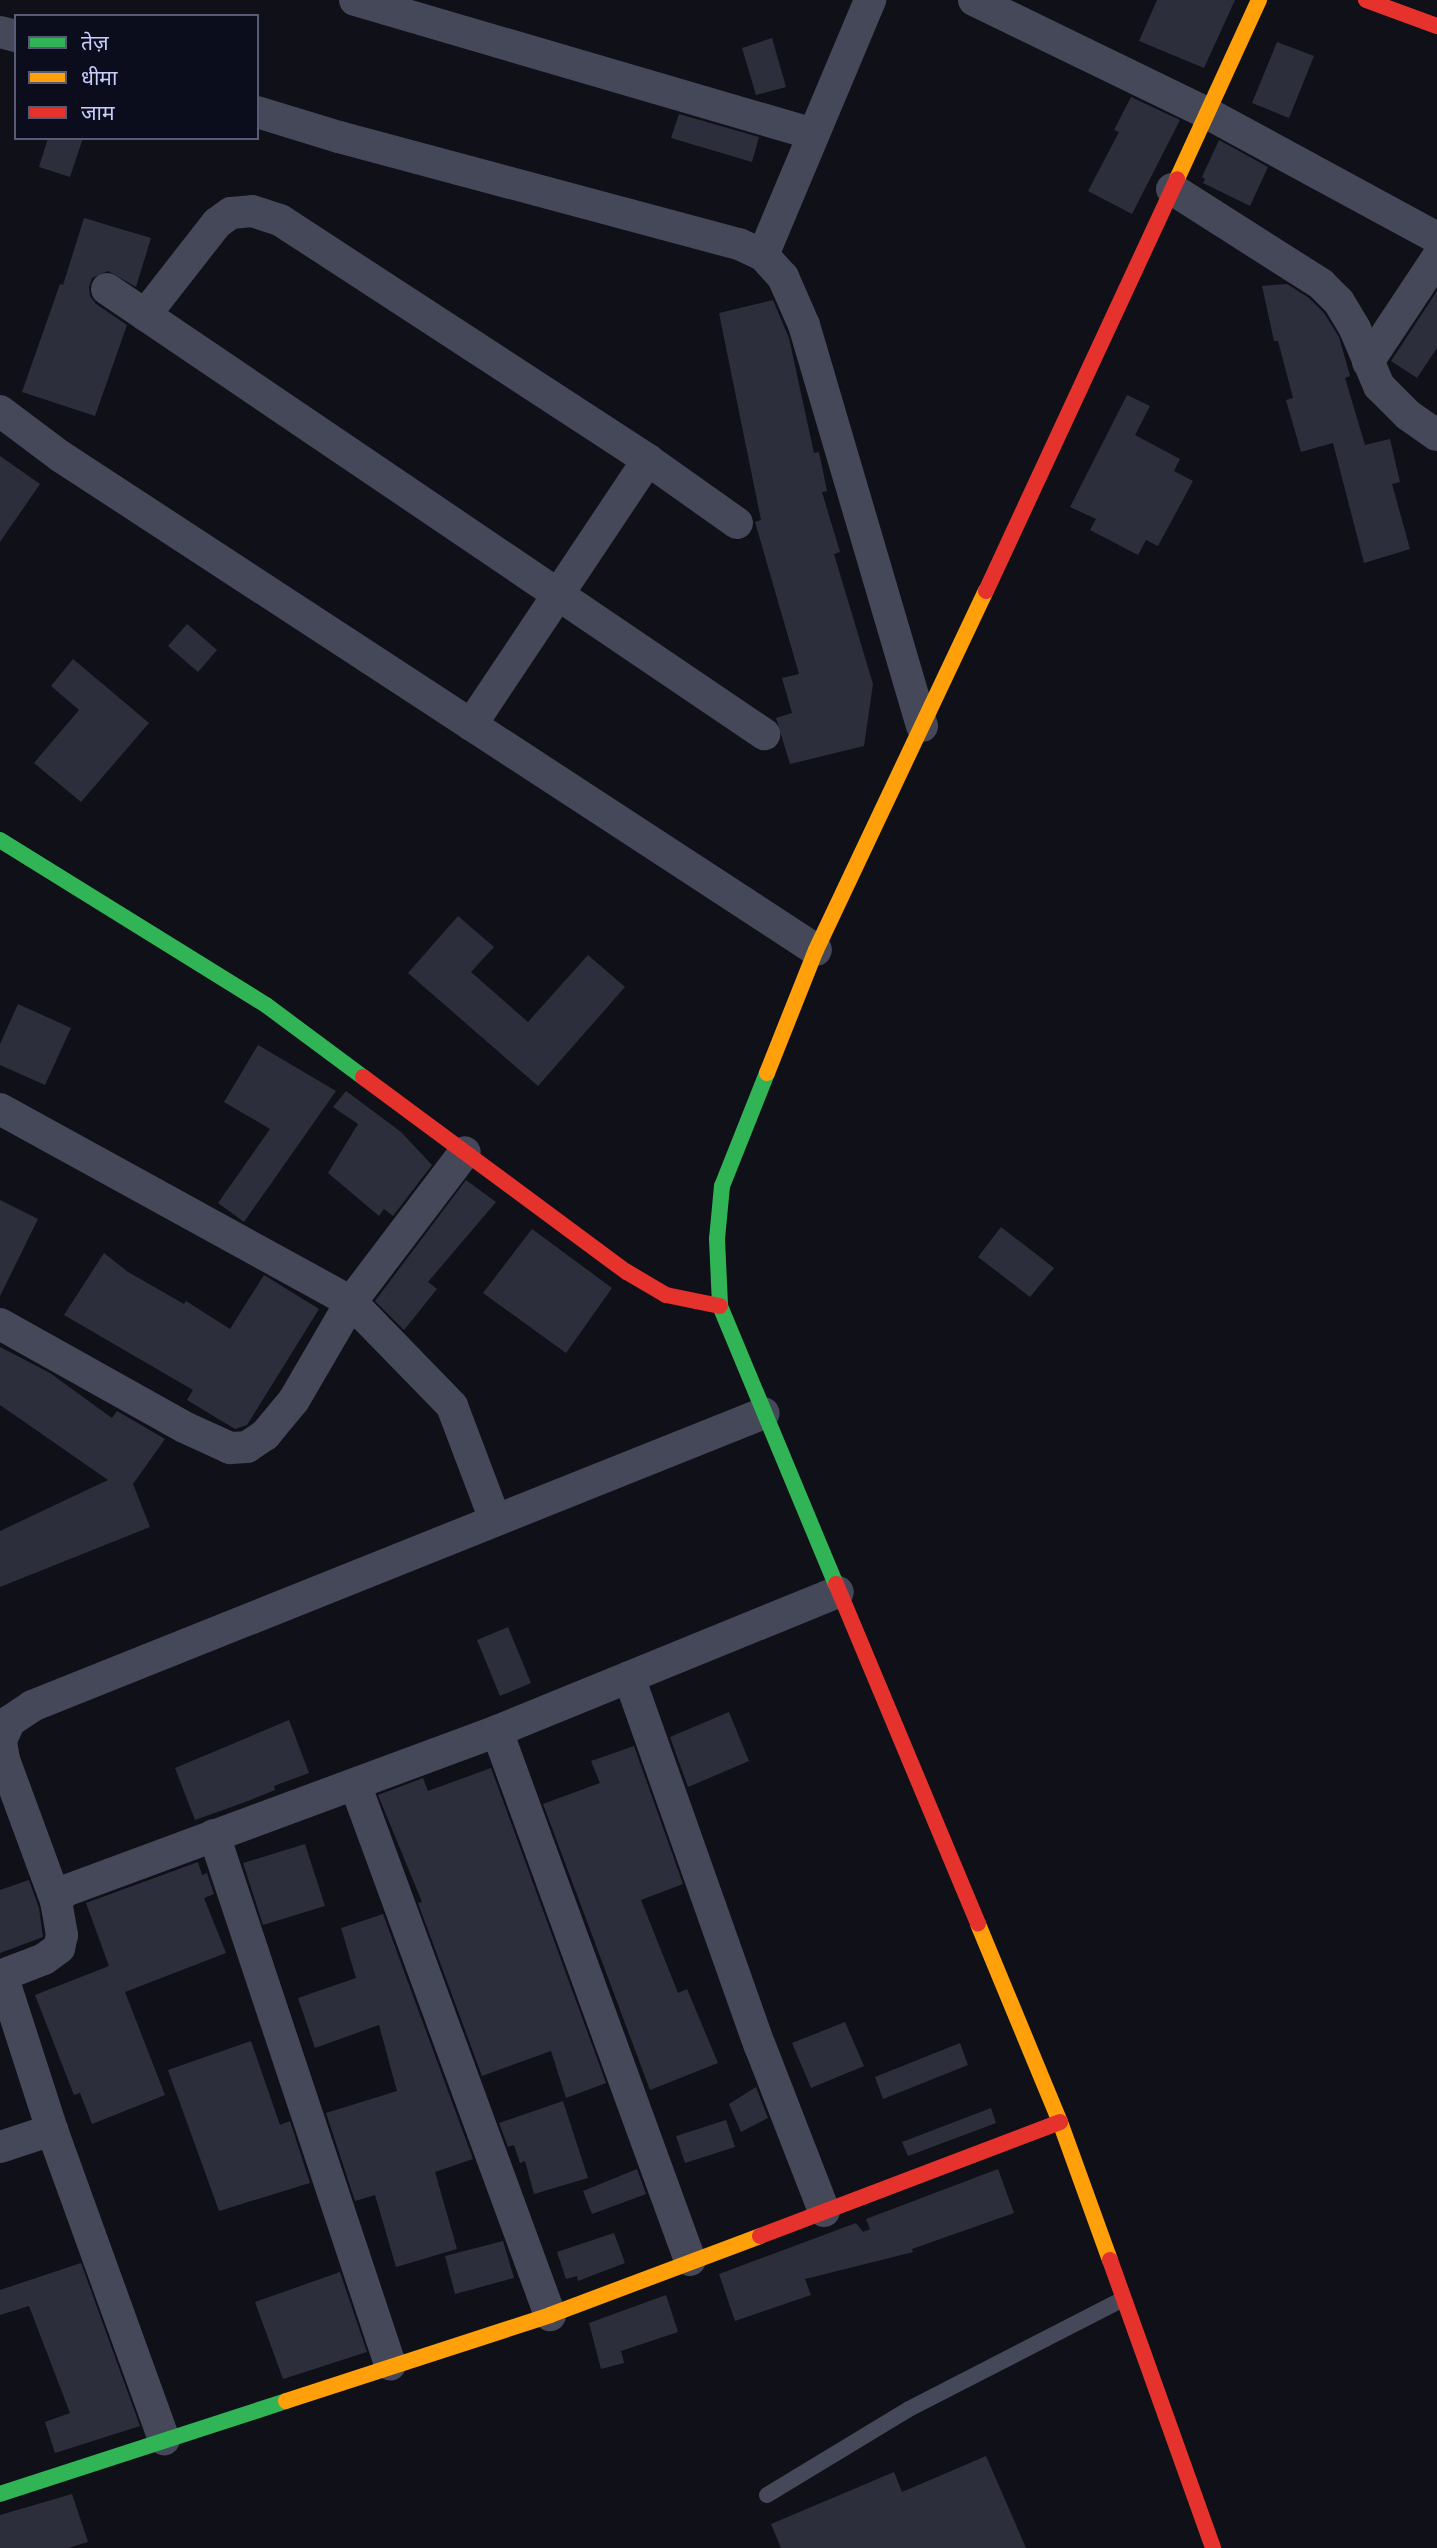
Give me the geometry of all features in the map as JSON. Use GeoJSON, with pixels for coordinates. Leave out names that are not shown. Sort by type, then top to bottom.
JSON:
{"type":"FeatureCollection","features":[{"type":"Feature","properties":{"kind":"street"},"geometry":{"type":"LineString","coordinates":[[355,0],[814,134]]}},
{"type":"Feature","properties":{"kind":"street"},"geometry":{"type":"LineString","coordinates":[[763,255],[870,0]]}},
{"type":"Feature","properties":{"kind":"street"},"geometry":{"type":"LineString","coordinates":[[974,0],[1207,113],[1437,238]]}},
{"type":"Feature","properties":{"kind":"street"},"geometry":{"type":"LineString","coordinates":[[1213,2548],[1060,2122],[720,1307],[717,1239],[722,1186],[816,950],[1259,0]]}},
{"type":"Feature","properties":{"kind":"street"},"geometry":{"type":"LineString","coordinates":[[1366,0],[1437,26]]}},
{"type":"Feature","properties":{"kind":"street"},"geometry":{"type":"LineString","coordinates":[[259,113],[352,141],[739,244],[763,255],[783,277],[804,325],[922,726]]}},
{"type":"Feature","properties":{"kind":"street"},"geometry":{"type":"LineString","coordinates":[[1172,189],[1321,284],[1344,311],[1380,386],[1408,415],[1437,435]]}},
{"type":"Feature","properties":{"kind":"street"},"geometry":{"type":"LineString","coordinates":[[145,315],[217,223],[231,213],[252,211],[280,220],[648,460],[737,523]]}},
{"type":"Feature","properties":{"kind":"street"},"geometry":{"type":"LineString","coordinates":[[1368,362],[1437,258]]}},
{"type":"Feature","properties":{"kind":"street"},"geometry":{"type":"LineString","coordinates":[[107,289],[764,734]]}},
{"type":"Feature","properties":{"kind":"street"},"geometry":{"type":"LineString","coordinates":[[0,411],[60,456],[816,950]]}},
{"type":"Feature","properties":{"kind":"street"},"geometry":{"type":"LineString","coordinates":[[471,725],[648,460]]}},
{"type":"Feature","properties":{"kind":"street"},"geometry":{"type":"LineString","coordinates":[[2,847],[266,1004],[627,1272],[666,1295],[720,1307]]}},
{"type":"Feature","properties":{"kind":"street"},"geometry":{"type":"LineString","coordinates":[[0,1109],[351,1302],[452,1406],[495,1520]]}},
{"type":"Feature","properties":{"kind":"street"},"geometry":{"type":"LineString","coordinates":[[0,1324],[184,1427],[230,1448],[247,1447],[265,1435],[293,1400],[351,1302],[464,1152]]}},
{"type":"Feature","properties":{"kind":"street"},"geometry":{"type":"LineString","coordinates":[[164,2440],[52,2130],[1,1975],[44,1959],[59,1948],[62,1935],[56,1901],[4,1760],[1,1740],[10,1721],[33,1706],[764,1413]]}},
{"type":"Feature","properties":{"kind":"street"},"geometry":{"type":"LineString","coordinates":[[56,1901],[65,1891],[497,1731],[838,1592]]}},
{"type":"Feature","properties":{"kind":"street"},"geometry":{"type":"LineString","coordinates":[[629,1677],[760,2046],[824,2211]]}},
{"type":"Feature","properties":{"kind":"street"},"geometry":{"type":"LineString","coordinates":[[497,1731],[690,2260]]}},
{"type":"Feature","properties":{"kind":"street"},"geometry":{"type":"LineString","coordinates":[[355,1784],[550,2315]]}},
{"type":"Feature","properties":{"kind":"street"},"geometry":{"type":"LineString","coordinates":[[214,1835],[390,2364]]}},
{"type":"Feature","properties":{"kind":"street"},"geometry":{"type":"LineString","coordinates":[[0,2494],[390,2364],[550,2315],[1060,2122]]}},
{"type":"Feature","properties":{"kind":"street"},"geometry":{"type":"LineString","coordinates":[[0,2147],[52,2130]]}},
{"type":"Feature","properties":{"kind":"lane"},"geometry":{"type":"LineString","coordinates":[[767,2495],[909,2409],[1124,2298]]}},
{"type":"Feature","properties":{"kind":"building"},"geometry":{"type":"Polygon","coordinates":[[[1157,0],[1235,0],[1204,68],[1139,41],[1157,0]]]}},
{"type":"Feature","properties":{"kind":"building"},"geometry":{"type":"Polygon","coordinates":[[[772,38],[786,87],[756,95],[742,48],[772,38]]]}},
{"type":"Feature","properties":{"kind":"building"},"geometry":{"type":"Polygon","coordinates":[[[1277,42],[1314,56],[1289,118],[1252,103],[1277,42]]]}},
{"type":"Feature","properties":{"kind":"building"},"geometry":{"type":"Polygon","coordinates":[[[1131,97],[1180,120],[1132,214],[1088,191],[1119,132],[1114,130],[1131,97]]]}},
{"type":"Feature","properties":{"kind":"building"},"geometry":{"type":"Polygon","coordinates":[[[679,114],[759,137],[752,162],[671,138],[679,114]]]}},
{"type":"Feature","properties":{"kind":"building"},"geometry":{"type":"Polygon","coordinates":[[[47,140],[82,140],[70,177],[39,167],[47,140]]]}},
{"type":"Feature","properties":{"kind":"building"},"geometry":{"type":"Polygon","coordinates":[[[1219,140],[1268,167],[1250,206],[1203,183],[1205,179],[1202,177],[1219,140]]]}},
{"type":"Feature","properties":{"kind":"building"},"geometry":{"type":"Polygon","coordinates":[[[84,218],[151,238],[136,287],[108,271],[92,278],[89,287],[90,296],[96,304],[127,325],[95,416],[22,392],[60,284],[63,285],[84,218]]]}},
{"type":"Feature","properties":{"kind":"building"},"geometry":{"type":"Polygon","coordinates":[[[1287,284],[1309,298],[1324,313],[1339,337],[1350,376],[1345,378],[1365,445],[1390,439],[1400,482],[1392,484],[1410,549],[1364,563],[1333,443],[1301,452],[1286,400],[1293,398],[1278,341],[1274,341],[1262,286],[1287,284]]]}},
{"type":"Feature","properties":{"kind":"building"},"geometry":{"type":"Polygon","coordinates":[[[1437,291],[1437,348],[1417,378],[1391,361],[1437,291]]]}},
{"type":"Feature","properties":{"kind":"building"},"geometry":{"type":"Polygon","coordinates":[[[773,300],[789,338],[814,453],[819,452],[827,491],[822,492],[840,552],[834,554],[873,684],[864,746],[790,764],[776,718],[792,713],[782,678],[799,674],[755,522],[761,520],[719,313],[773,300]]]}},
{"type":"Feature","properties":{"kind":"building"},"geometry":{"type":"Polygon","coordinates":[[[1127,395],[1150,406],[1135,435],[1180,459],[1174,471],[1193,481],[1158,546],[1146,540],[1138,555],[1090,530],[1096,519],[1070,507],[1127,395]]]}},
{"type":"Feature","properties":{"kind":"building"},"geometry":{"type":"Polygon","coordinates":[[[0,456],[40,484],[0,542],[0,456]]]}},
{"type":"Feature","properties":{"kind":"building"},"geometry":{"type":"Polygon","coordinates":[[[187,624],[217,650],[198,672],[168,646],[187,624]]]}},
{"type":"Feature","properties":{"kind":"building"},"geometry":{"type":"Polygon","coordinates":[[[73,659],[149,723],[81,802],[34,763],[79,710],[51,686],[73,659]]]}},
{"type":"Feature","properties":{"kind":"building"},"geometry":{"type":"Polygon","coordinates":[[[458,916],[494,947],[471,972],[528,1022],[588,955],[625,987],[538,1086],[408,973],[458,916]]]}},
{"type":"Feature","properties":{"kind":"building"},"geometry":{"type":"Polygon","coordinates":[[[18,1004],[71,1028],[45,1085],[0,1065],[0,1044],[18,1004]]]}},
{"type":"Feature","properties":{"kind":"building"},"geometry":{"type":"Polygon","coordinates":[[[258,1045],[336,1091],[244,1222],[218,1203],[270,1129],[224,1102],[258,1045]]]}},
{"type":"Feature","properties":{"kind":"building"},"geometry":{"type":"Polygon","coordinates":[[[346,1091],[401,1132],[432,1165],[393,1216],[384,1209],[379,1216],[328,1173],[358,1124],[333,1107],[346,1091]]]}},
{"type":"Feature","properties":{"kind":"building"},"geometry":{"type":"Polygon","coordinates":[[[466,1180],[496,1202],[428,1282],[437,1289],[404,1330],[375,1301],[466,1180]]]}},
{"type":"Feature","properties":{"kind":"building"},"geometry":{"type":"Polygon","coordinates":[[[0,1200],[38,1219],[0,1296],[0,1200]]]}},
{"type":"Feature","properties":{"kind":"building"},"geometry":{"type":"Polygon","coordinates":[[[1001,1227],[1054,1268],[1030,1297],[978,1257],[1001,1227]]]}},
{"type":"Feature","properties":{"kind":"building"},"geometry":{"type":"Polygon","coordinates":[[[532,1229],[612,1288],[566,1353],[483,1293],[532,1229]]]}},
{"type":"Feature","properties":{"kind":"building"},"geometry":{"type":"Polygon","coordinates":[[[104,1253],[128,1272],[184,1304],[186,1301],[230,1329],[264,1275],[319,1309],[247,1425],[235,1429],[187,1400],[193,1390],[64,1315],[104,1253]]]}},
{"type":"Feature","properties":{"kind":"building"},"geometry":{"type":"Polygon","coordinates":[[[0,1347],[50,1373],[112,1418],[117,1411],[165,1439],[133,1484],[150,1527],[0,1587],[0,1531],[108,1480],[0,1405],[0,1347]]]}},
{"type":"Feature","properties":{"kind":"building"},"geometry":{"type":"Polygon","coordinates":[[[508,1627],[531,1683],[500,1696],[477,1640],[508,1627]]]}},
{"type":"Feature","properties":{"kind":"building"},"geometry":{"type":"Polygon","coordinates":[[[729,1712],[749,1761],[688,1787],[670,1737],[729,1712]]]}},
{"type":"Feature","properties":{"kind":"building"},"geometry":{"type":"Polygon","coordinates":[[[289,1720],[309,1773],[274,1786],[275,1790],[195,1820],[175,1768],[289,1720]]]}},
{"type":"Feature","properties":{"kind":"building"},"geometry":{"type":"Polygon","coordinates":[[[634,1746],[683,1884],[641,1900],[678,1993],[687,1989],[718,2063],[650,2090],[543,1804],[600,1783],[591,1761],[634,1746]]]}},
{"type":"Feature","properties":{"kind":"building"},"geometry":{"type":"Polygon","coordinates":[[[491,1768],[606,2083],[566,2098],[551,2051],[482,2076],[418,1903],[422,1902],[378,1795],[423,1778],[428,1791],[491,1768]]]}},
{"type":"Feature","properties":{"kind":"building"},"geometry":{"type":"Polygon","coordinates":[[[305,1844],[325,1906],[263,1925],[243,1863],[305,1844]]]}},
{"type":"Feature","properties":{"kind":"building"},"geometry":{"type":"Polygon","coordinates":[[[198,1862],[202,1875],[207,1873],[214,1894],[204,1898],[226,1953],[125,1992],[165,2095],[92,2124],[80,2093],[74,2095],[35,1995],[109,1966],[86,1903],[198,1862]]]}},
{"type":"Feature","properties":{"kind":"building"},"geometry":{"type":"Polygon","coordinates":[[[29,1880],[39,1908],[43,1937],[0,1953],[0,1890],[29,1880]]]}},
{"type":"Feature","properties":{"kind":"building"},"geometry":{"type":"Polygon","coordinates":[[[383,1914],[473,2159],[435,2172],[457,2249],[396,2267],[375,2195],[355,2201],[326,2113],[397,2091],[379,2025],[315,2048],[298,1998],[356,1978],[341,1928],[383,1914]]]}},
{"type":"Feature","properties":{"kind":"building"},"geometry":{"type":"Polygon","coordinates":[[[845,2022],[864,2066],[811,2088],[792,2043],[845,2022]]]}},
{"type":"Feature","properties":{"kind":"building"},"geometry":{"type":"Polygon","coordinates":[[[251,2041],[280,2125],[290,2121],[310,2183],[219,2211],[168,2070],[251,2041]]]}},
{"type":"Feature","properties":{"kind":"building"},"geometry":{"type":"Polygon","coordinates":[[[960,2043],[968,2065],[883,2099],[875,2077],[960,2043]]]}},
{"type":"Feature","properties":{"kind":"building"},"geometry":{"type":"Polygon","coordinates":[[[756,2087],[768,2118],[741,2132],[729,2104],[756,2087]]]}},
{"type":"Feature","properties":{"kind":"building"},"geometry":{"type":"Polygon","coordinates":[[[563,2101],[588,2178],[534,2194],[525,2161],[520,2163],[514,2145],[508,2147],[499,2123],[563,2101]]]}},
{"type":"Feature","properties":{"kind":"building"},"geometry":{"type":"Polygon","coordinates":[[[991,2108],[996,2123],[908,2156],[902,2142],[991,2108]]]}},
{"type":"Feature","properties":{"kind":"building"},"geometry":{"type":"Polygon","coordinates":[[[726,2120],[735,2147],[685,2163],[676,2136],[726,2120]]]}},
{"type":"Feature","properties":{"kind":"building"},"geometry":{"type":"Polygon","coordinates":[[[637,2169],[646,2194],[592,2214],[583,2191],[637,2169]]]}},
{"type":"Feature","properties":{"kind":"building"},"geometry":{"type":"Polygon","coordinates":[[[998,2169],[1014,2213],[912,2249],[913,2252],[805,2279],[811,2295],[735,2321],[719,2274],[856,2223],[863,2232],[870,2229],[866,2219],[998,2169]]]}},
{"type":"Feature","properties":{"kind":"building"},"geometry":{"type":"Polygon","coordinates":[[[614,2233],[625,2263],[578,2281],[577,2276],[566,2279],[557,2252],[614,2233]]]}},
{"type":"Feature","properties":{"kind":"building"},"geometry":{"type":"Polygon","coordinates":[[[503,2241],[514,2278],[455,2294],[445,2256],[503,2241]]]}},
{"type":"Feature","properties":{"kind":"building"},"geometry":{"type":"Polygon","coordinates":[[[81,2263],[140,2426],[55,2453],[45,2422],[70,2413],[29,2306],[0,2315],[0,2290],[81,2263]]]}},
{"type":"Feature","properties":{"kind":"building"},"geometry":{"type":"Polygon","coordinates":[[[340,2272],[367,2352],[283,2379],[255,2302],[340,2272]]]}},
{"type":"Feature","properties":{"kind":"building"},"geometry":{"type":"Polygon","coordinates":[[[666,2295],[678,2332],[621,2351],[624,2363],[601,2369],[589,2323],[666,2295]]]}},
{"type":"Feature","properties":{"kind":"building"},"geometry":{"type":"Polygon","coordinates":[[[986,2456],[1026,2548],[781,2548],[771,2524],[894,2472],[902,2492],[986,2456]]]}},
{"type":"Feature","properties":{"kind":"building"},"geometry":{"type":"Polygon","coordinates":[[[72,2494],[88,2542],[68,2548],[0,2548],[0,2515],[72,2494]]]}},
{"type":"Feature","properties":{"kind":"traffic: fast"},"geometry":{"type":"LineString","coordinates":[[0,840],[266,1005],[363,1077]]}},
{"type":"Feature","properties":{"kind":"traffic: fast"},"geometry":{"type":"LineString","coordinates":[[767,1073],[722,1186],[717,1239],[720,1306],[836,1584]]}},
{"type":"Feature","properties":{"kind":"traffic: fast"},"geometry":{"type":"LineString","coordinates":[[0,2494],[286,2401]]}},
{"type":"Feature","properties":{"kind":"traffic: slow"},"geometry":{"type":"LineString","coordinates":[[1177,179],[1259,0]]}},
{"type":"Feature","properties":{"kind":"traffic: slow"},"geometry":{"type":"LineString","coordinates":[[767,1073],[816,950],[986,591]]}},
{"type":"Feature","properties":{"kind":"traffic: slow"},"geometry":{"type":"LineString","coordinates":[[978,1924],[1060,2122],[1110,2260]]}},
{"type":"Feature","properties":{"kind":"traffic: slow"},"geometry":{"type":"LineString","coordinates":[[286,2401],[550,2315],[760,2236]]}},
{"type":"Feature","properties":{"kind":"traffic: jam"},"geometry":{"type":"LineString","coordinates":[[1366,0],[1437,26]]}},
{"type":"Feature","properties":{"kind":"traffic: jam"},"geometry":{"type":"LineString","coordinates":[[986,591],[1177,179]]}},
{"type":"Feature","properties":{"kind":"traffic: jam"},"geometry":{"type":"LineString","coordinates":[[363,1077],[627,1272],[666,1295],[720,1306]]}},
{"type":"Feature","properties":{"kind":"traffic: jam"},"geometry":{"type":"LineString","coordinates":[[836,1584],[978,1924]]}},
{"type":"Feature","properties":{"kind":"traffic: jam"},"geometry":{"type":"LineString","coordinates":[[760,2236],[1060,2122]]}},
{"type":"Feature","properties":{"kind":"traffic: jam"},"geometry":{"type":"LineString","coordinates":[[1110,2260],[1213,2548]]}}]}
